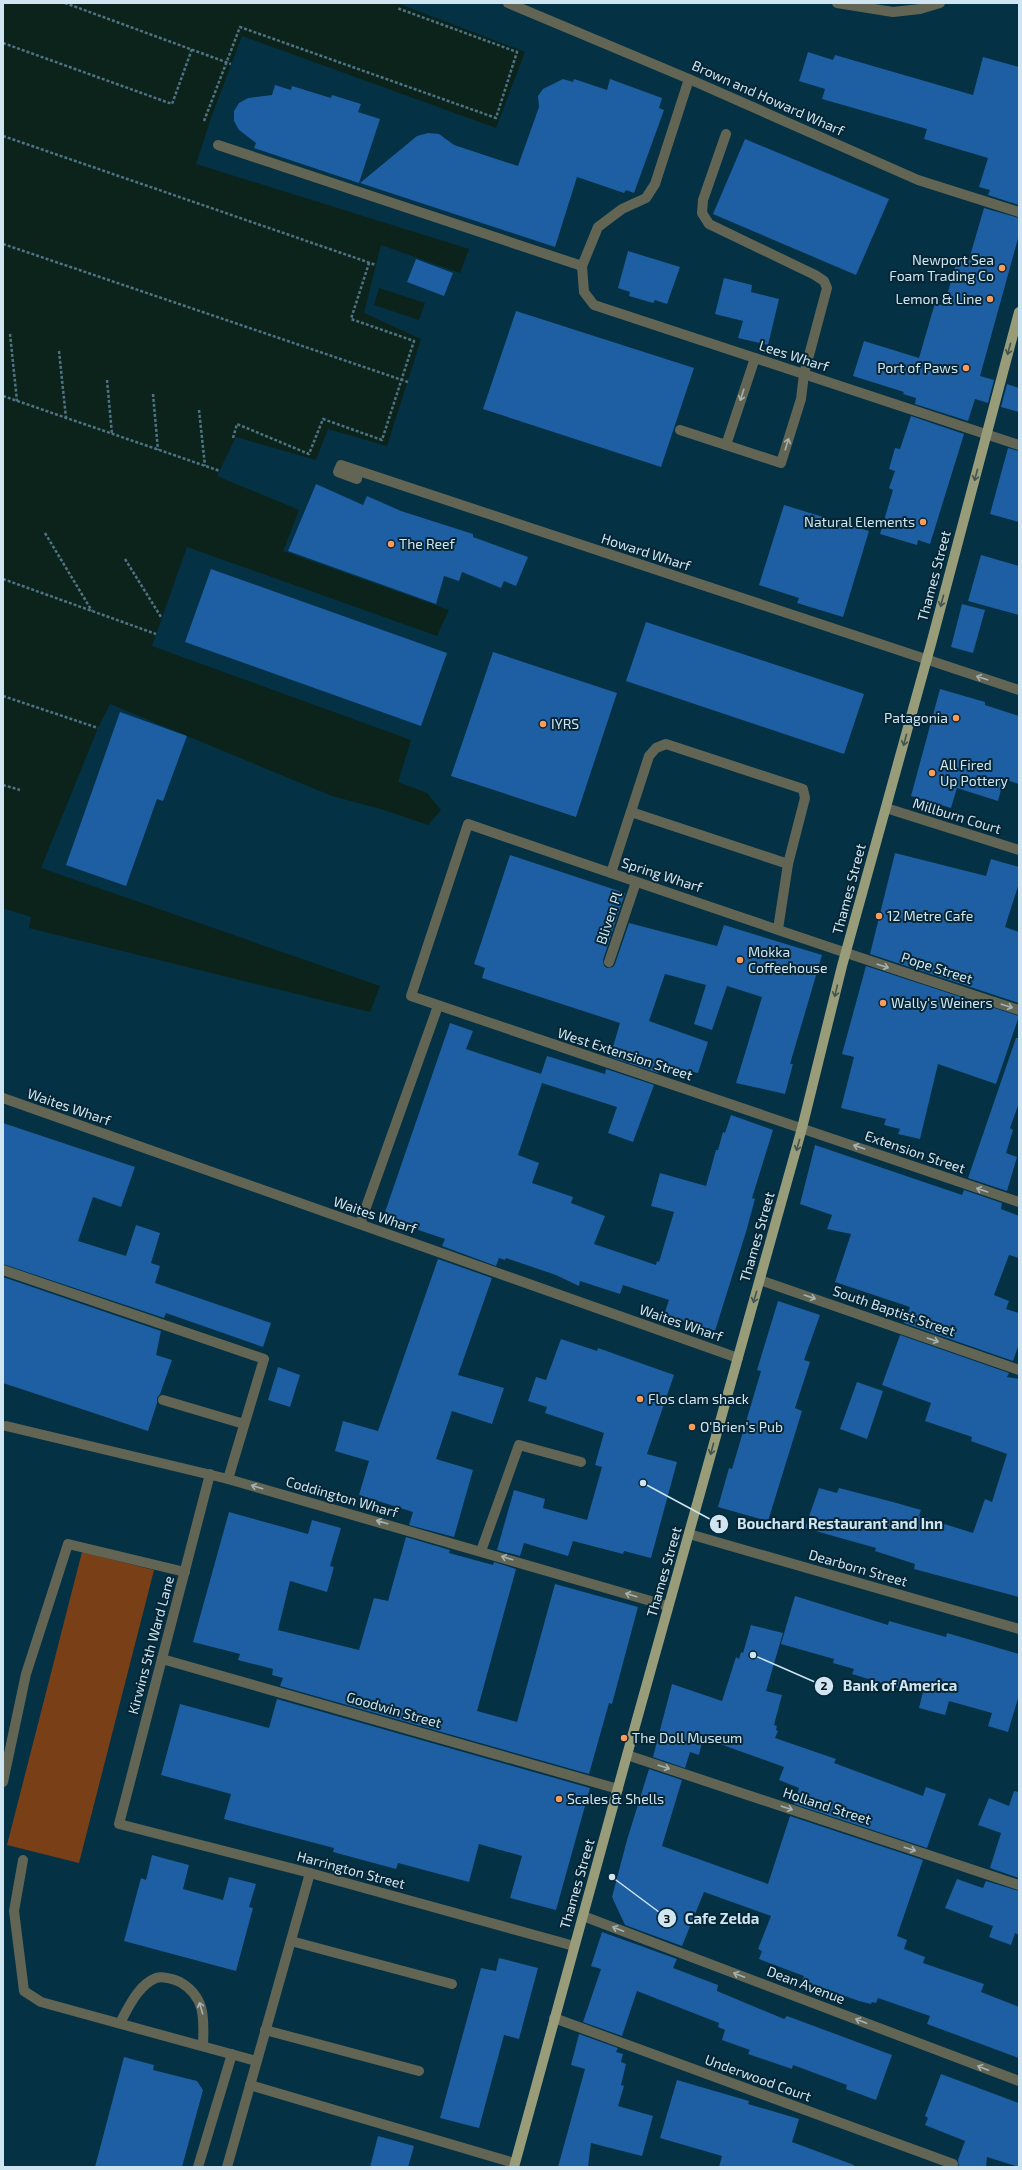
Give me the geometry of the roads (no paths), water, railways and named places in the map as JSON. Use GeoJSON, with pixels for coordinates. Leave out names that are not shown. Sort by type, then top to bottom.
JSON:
{"type":"FeatureCollection","features":[{"type":"Feature","properties":{"kind":"main road","name":"Thames Street"},"geometry":{"type":"LineString","coordinates":[[514,2165],[668,1606],[802,1128],[846,954],[927,659],[1019,312]]}},
{"type":"Feature","properties":{"kind":"street","name":"Brown and Howard Wharf"},"geometry":{"type":"LineString","coordinates":[[508,3],[690,79],[918,180],[1019,212]]}},
{"type":"Feature","properties":{"kind":"street"},"geometry":{"type":"LineString","coordinates":[[837,3],[861,5],[893,12],[920,9],[940,3]]}},
{"type":"Feature","properties":{"kind":"street"},"geometry":{"type":"LineString","coordinates":[[218,145],[582,266],[598,227],[622,208],[646,198],[655,184],[690,79]]}},
{"type":"Feature","properties":{"kind":"street"},"geometry":{"type":"LineString","coordinates":[[680,430],[781,463],[801,399],[804,374],[827,288],[824,281],[815,275],[709,224],[702,213],[703,200],[726,134]]}},
{"type":"Feature","properties":{"kind":"street","name":"Lees Wharf"},"geometry":{"type":"LineString","coordinates":[[582,266],[584,292],[594,305],[1019,445]]}},
{"type":"Feature","properties":{"kind":"street"},"geometry":{"type":"LineString","coordinates":[[726,445],[755,358]]}},
{"type":"Feature","properties":{"kind":"street","name":"Howard Wharf"},"geometry":{"type":"LineString","coordinates":[[356,471],[1019,690]]}},
{"type":"Feature","properties":{"kind":"street"},"geometry":{"type":"LineString","coordinates":[[611,873],[649,756],[656,748],[666,744],[803,789],[805,798],[788,864],[778,929]]}},
{"type":"Feature","properties":{"kind":"street","name":"Millburn Court"},"geometry":{"type":"LineString","coordinates":[[886,808],[1019,850]]}},
{"type":"Feature","properties":{"kind":"street"},"geometry":{"type":"LineString","coordinates":[[630,812],[788,864]]}},
{"type":"Feature","properties":{"kind":"street","name":"Spring Wharf"},"geometry":{"type":"LineString","coordinates":[[468,824],[778,929],[846,954]]}},
{"type":"Feature","properties":{"kind":"street","name":"West Extension Street"},"geometry":{"type":"LineString","coordinates":[[468,824],[411,996],[802,1128]]}},
{"type":"Feature","properties":{"kind":"street","name":"Bliven Pl"},"geometry":{"type":"LineString","coordinates":[[609,962],[636,882]]}},
{"type":"Feature","properties":{"kind":"street","name":"Pope Street"},"geometry":{"type":"LineString","coordinates":[[846,954],[1019,1010]]}},
{"type":"Feature","properties":{"kind":"street"},"geometry":{"type":"LineString","coordinates":[[360,1224],[438,1006]]}},
{"type":"Feature","properties":{"kind":"street","name":"Waites Wharf"},"geometry":{"type":"LineString","coordinates":[[3,1098],[738,1358]]}},
{"type":"Feature","properties":{"kind":"street","name":"Extension Street"},"geometry":{"type":"LineString","coordinates":[[802,1128],[1019,1202]]}},
{"type":"Feature","properties":{"kind":"street"},"geometry":{"type":"LineString","coordinates":[[3,1270],[264,1359],[228,1479]]}},
{"type":"Feature","properties":{"kind":"street","name":"South Baptist Street"},"geometry":{"type":"LineString","coordinates":[[760,1280],[1019,1370]]}},
{"type":"Feature","properties":{"kind":"street"},"geometry":{"type":"LineString","coordinates":[[163,1400],[244,1424]]}},
{"type":"Feature","properties":{"kind":"street","name":"Coddington Wharf"},"geometry":{"type":"LineString","coordinates":[[6,1426],[210,1474],[481,1550],[668,1606]]}},
{"type":"Feature","properties":{"kind":"street"},"geometry":{"type":"LineString","coordinates":[[481,1550],[519,1445],[580,1462]]}},
{"type":"Feature","properties":{"kind":"street","name":"Kirwins 5th Ward Lane"},"geometry":{"type":"LineString","coordinates":[[119,1824],[210,1474]]}},
{"type":"Feature","properties":{"kind":"street","name":"Dearborn Street"},"geometry":{"type":"LineString","coordinates":[[689,1534],[1019,1629]]}},
{"type":"Feature","properties":{"kind":"street"},"geometry":{"type":"LineString","coordinates":[[3,1782],[26,1674],[68,1544],[185,1572]]}},
{"type":"Feature","properties":{"kind":"street","name":"Goodwin Street"},"geometry":{"type":"LineString","coordinates":[[162,1659],[618,1788]]}},
{"type":"Feature","properties":{"kind":"street","name":"Holland Street"},"geometry":{"type":"LineString","coordinates":[[627,1754],[1019,1885]]}},
{"type":"Feature","properties":{"kind":"street","name":"Harrington Street"},"geometry":{"type":"LineString","coordinates":[[119,1824],[310,1873],[574,1946]]}},
{"type":"Feature","properties":{"kind":"street"},"geometry":{"type":"LineString","coordinates":[[23,1860],[14,1911],[24,1991],[41,2002],[256,2061]]}},
{"type":"Feature","properties":{"kind":"street"},"geometry":{"type":"LineString","coordinates":[[227,2167],[310,1873]]}},
{"type":"Feature","properties":{"kind":"street","name":"Dean Avenue"},"geometry":{"type":"LineString","coordinates":[[583,1916],[1019,2081]]}},
{"type":"Feature","properties":{"kind":"street"},"geometry":{"type":"LineString","coordinates":[[291,1941],[452,1984]]}},
{"type":"Feature","properties":{"kind":"street"},"geometry":{"type":"LineString","coordinates":[[120,2023],[130,2004],[143,1988],[156,1978],[175,1979],[191,1988],[201,2004],[204,2021],[203,2046]]}},
{"type":"Feature","properties":{"kind":"street","name":"Underwood Court"},"geometry":{"type":"LineString","coordinates":[[554,2018],[953,2164]]}},
{"type":"Feature","properties":{"kind":"street"},"geometry":{"type":"LineString","coordinates":[[265,2030],[419,2071]]}},
{"type":"Feature","properties":{"kind":"street"},"geometry":{"type":"LineString","coordinates":[[198,2167],[232,2054]]}},
{"type":"Feature","properties":{"kind":"street"},"geometry":{"type":"LineString","coordinates":[[250,2084],[514,2165]]}},
{"type":"Feature","properties":{"kind":"place","name":"Newport Sea Foam Trading Co"},"geometry":{"type":"Point","coordinates":[1002,268]}},
{"type":"Feature","properties":{"kind":"place","name":"Lemon & Line"},"geometry":{"type":"Point","coordinates":[990,299]}},
{"type":"Feature","properties":{"kind":"place","name":"Port of Paws"},"geometry":{"type":"Point","coordinates":[966,368]}},
{"type":"Feature","properties":{"kind":"place","name":"Natural Elements"},"geometry":{"type":"Point","coordinates":[923,522]}},
{"type":"Feature","properties":{"kind":"place","name":"The Reef"},"geometry":{"type":"Point","coordinates":[391,544]}},
{"type":"Feature","properties":{"kind":"place","name":"Patagonia"},"geometry":{"type":"Point","coordinates":[956,718]}},
{"type":"Feature","properties":{"kind":"place","name":"IYRS"},"geometry":{"type":"Point","coordinates":[543,724]}},
{"type":"Feature","properties":{"kind":"place","name":"All Fired Up Pottery"},"geometry":{"type":"Point","coordinates":[932,773]}},
{"type":"Feature","properties":{"kind":"place","name":"12 Metre Cafe"},"geometry":{"type":"Point","coordinates":[879,916]}},
{"type":"Feature","properties":{"kind":"place","name":"Mokka Coffeehouse"},"geometry":{"type":"Point","coordinates":[740,960]}},
{"type":"Feature","properties":{"kind":"place","name":"Wally's Weiners"},"geometry":{"type":"Point","coordinates":[883,1003]}},
{"type":"Feature","properties":{"kind":"place","name":"Flos clam shack"},"geometry":{"type":"Point","coordinates":[640,1399]}},
{"type":"Feature","properties":{"kind":"place","name":"O'Brien's Pub"},"geometry":{"type":"Point","coordinates":[692,1427]}},
{"type":"Feature","properties":{"kind":"place","name":"Bouchard Restaurant and Inn"},"geometry":{"type":"Point","coordinates":[643,1483]}},
{"type":"Feature","properties":{"kind":"place","name":"Bank of America"},"geometry":{"type":"Point","coordinates":[753,1655]}},
{"type":"Feature","properties":{"kind":"place","name":"The Doll Museum"},"geometry":{"type":"Point","coordinates":[624,1738]}},
{"type":"Feature","properties":{"kind":"place","name":"Scales & Shells"},"geometry":{"type":"Point","coordinates":[559,1799]}},
{"type":"Feature","properties":{"kind":"place","name":"Cafe Zelda"},"geometry":{"type":"Point","coordinates":[612,1877]}}]}
